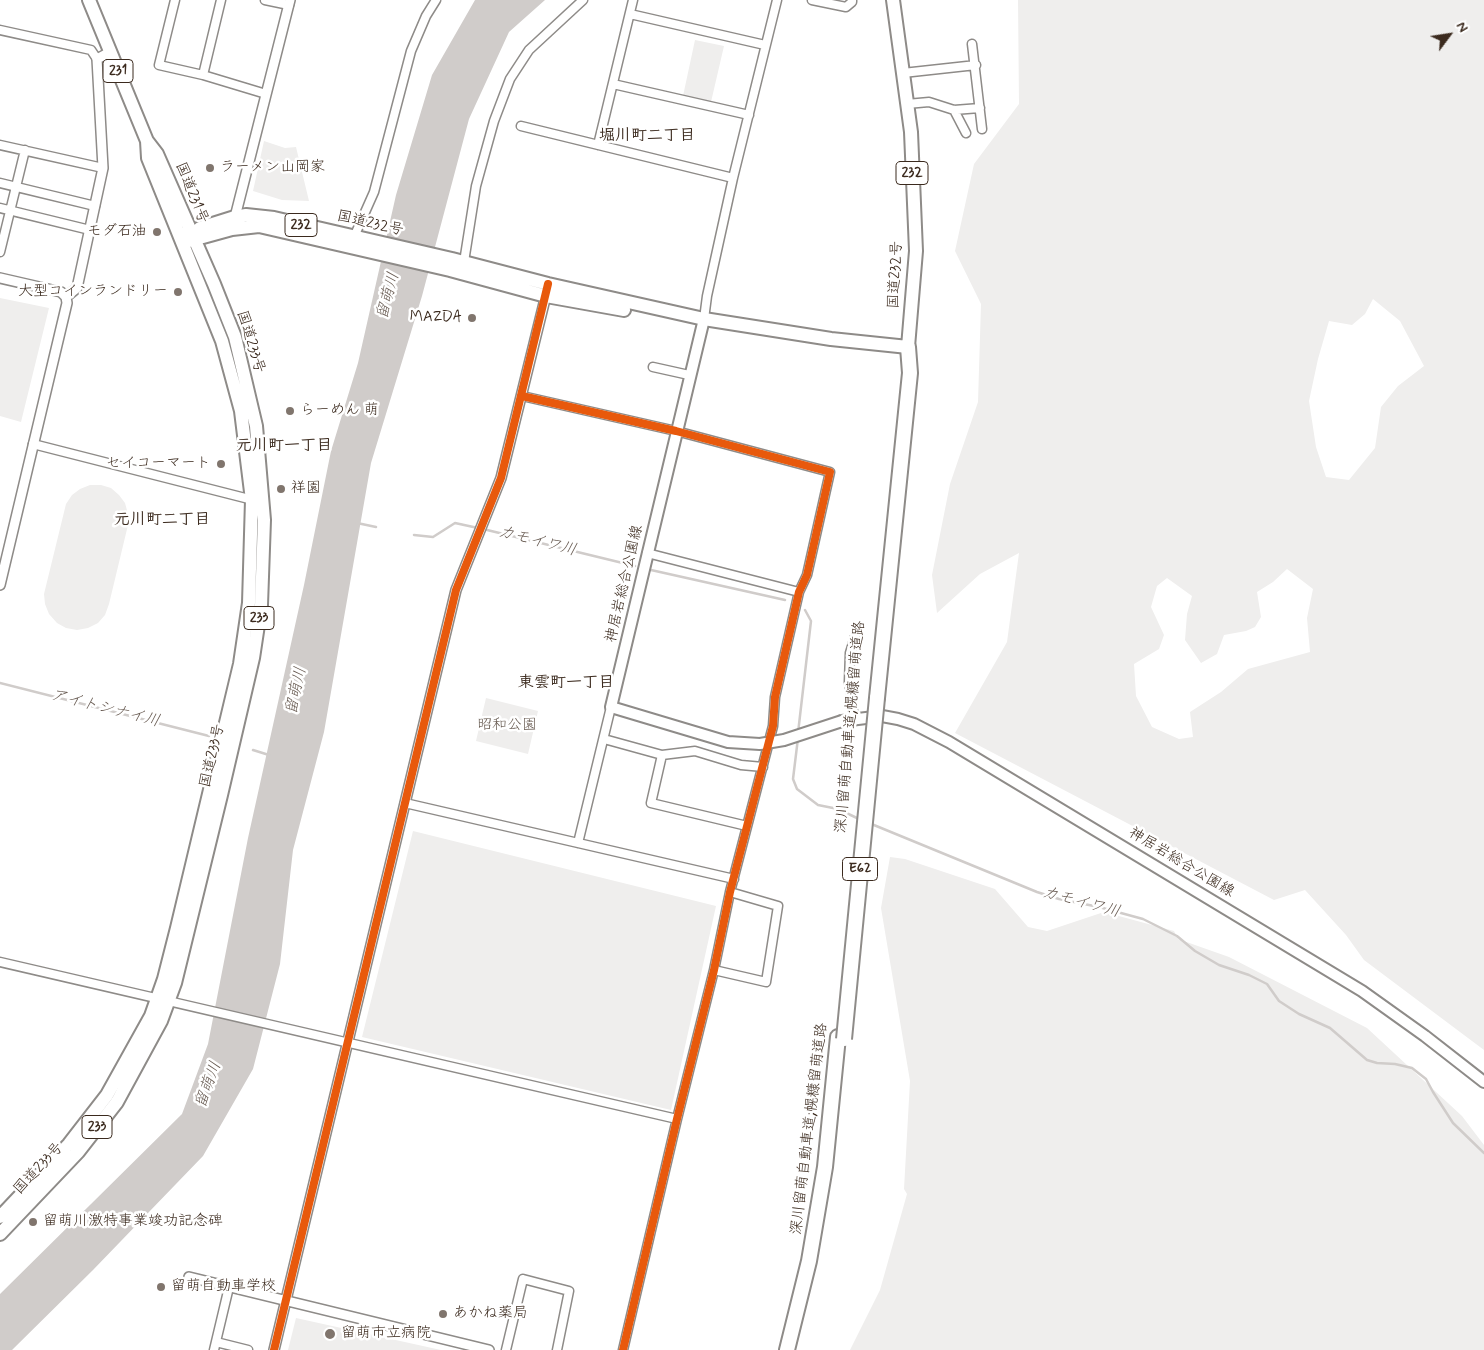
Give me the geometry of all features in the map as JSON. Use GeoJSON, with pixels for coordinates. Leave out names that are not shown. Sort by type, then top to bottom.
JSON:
{"type":"FeatureCollection","features":[{"type":"Feature","properties":{"kind":"highway","name":"国道231号"},"geometry":{"type":"LineString","coordinates":[[89,0],[147,141],[157,154],[186,237]]}},
{"type":"Feature","properties":{"kind":"highway","name":"国道232号"},"geometry":{"type":"LineString","coordinates":[[186,237],[234,223],[246,215],[274,218],[362,243],[455,264],[547,290],[684,320],[704,319],[859,342],[908,347],[916,251],[911,132],[893,0]]}},
{"type":"Feature","properties":{"kind":"highway"},"geometry":{"type":"LineString","coordinates":[[178,216],[208,231],[200,251]]}},
{"type":"Feature","properties":{"kind":"highway","name":"国道233号"},"geometry":{"type":"LineString","coordinates":[[186,237],[200,251],[234,337],[256,426],[258,500]]}},
{"type":"Feature","properties":{"kind":"highway","name":"国道233号"},"geometry":{"type":"LineString","coordinates":[[0,1234],[78,1152],[117,1102],[161,1022],[162,1001],[195,898],[253,658],[261,605],[264,520],[258,500],[241,411],[222,341],[187,253],[188,243],[186,237]]}},
{"type":"Feature","properties":{"kind":"highway","name":"深川留萌自動車道;幌糠留萌道路"},"geometry":{"type":"LineString","coordinates":[[787,1350],[809,1261],[825,1167],[841,1038],[908,347]]}},
{"type":"Feature","properties":{"kind":"highway","name":"国道233号"},"geometry":{"type":"LineString","coordinates":[[0,1217],[70,1144],[107,1095],[151,1016],[162,1001]]}},
{"type":"Feature","properties":{"kind":"highway","name":"深川留萌自動車道;幌糠留萌道路"},"geometry":{"type":"LineString","coordinates":[[795,1350],[815,1274],[832,1180],[841,1038]]}},
{"type":"Feature","properties":{"kind":"main road","name":"神居岩総合公園線"},"geometry":{"type":"LineString","coordinates":[[704,319],[689,375],[611,707],[728,742],[760,744],[784,740],[854,718],[882,716],[914,724],[949,742],[1362,990],[1484,1082]]}},
{"type":"Feature","properties":{"kind":"street"},"geometry":{"type":"LineString","coordinates":[[175,0],[159,65],[203,75],[266,94]]}},
{"type":"Feature","properties":{"kind":"street"},"geometry":{"type":"LineString","coordinates":[[203,75],[221,0]]}},
{"type":"Feature","properties":{"kind":"street"},"geometry":{"type":"LineString","coordinates":[[234,223],[289,3],[265,0]]}},
{"type":"Feature","properties":{"kind":"street"},"geometry":{"type":"LineString","coordinates":[[362,243],[411,51],[426,16],[436,0]]}},
{"type":"Feature","properties":{"kind":"street"},"geometry":{"type":"LineString","coordinates":[[455,264],[494,120],[510,79],[529,50],[582,0]]}},
{"type":"Feature","properties":{"kind":"street"},"geometry":{"type":"LineString","coordinates":[[598,145],[633,0]]}},
{"type":"Feature","properties":{"kind":"street"},"geometry":{"type":"LineString","coordinates":[[704,319],[707,296],[733,178],[777,0]]}},
{"type":"Feature","properties":{"kind":"street"},"geometry":{"type":"LineString","coordinates":[[812,0],[846,7],[852,0]]}},
{"type":"Feature","properties":{"kind":"street"},"geometry":{"type":"LineString","coordinates":[[630,14],[765,45]]}},
{"type":"Feature","properties":{"kind":"street"},"geometry":{"type":"LineString","coordinates":[[0,30],[91,50],[97,59],[103,168],[77,288],[66,297]]}},
{"type":"Feature","properties":{"kind":"street"},"geometry":{"type":"LineString","coordinates":[[972,44],[976,65],[982,129]]}},
{"type":"Feature","properties":{"kind":"street"},"geometry":{"type":"LineString","coordinates":[[97,59],[110,52]]}},
{"type":"Feature","properties":{"kind":"street"},"geometry":{"type":"LineString","coordinates":[[903,73],[976,65]]}},
{"type":"Feature","properties":{"kind":"street"},"geometry":{"type":"LineString","coordinates":[[613,84],[749,115]]}},
{"type":"Feature","properties":{"kind":"street"},"geometry":{"type":"LineString","coordinates":[[907,104],[929,102],[954,110],[980,108]]}},
{"type":"Feature","properties":{"kind":"street"},"geometry":{"type":"LineString","coordinates":[[954,110],[966,133]]}},
{"type":"Feature","properties":{"kind":"street"},"geometry":{"type":"LineString","coordinates":[[521,126],[733,178]]}},
{"type":"Feature","properties":{"kind":"street"},"geometry":{"type":"LineString","coordinates":[[0,144],[103,168]]}},
{"type":"Feature","properties":{"kind":"street"},"geometry":{"type":"LineString","coordinates":[[0,252],[25,150]]}},
{"type":"Feature","properties":{"kind":"street"},"geometry":{"type":"LineString","coordinates":[[0,183],[95,206]]}},
{"type":"Feature","properties":{"kind":"street"},"geometry":{"type":"LineString","coordinates":[[0,208],[90,230]]}},
{"type":"Feature","properties":{"kind":"street"},"geometry":{"type":"LineString","coordinates":[[0,278],[62,292],[66,297],[67,303],[0,585]]}},
{"type":"Feature","properties":{"kind":"street"},"geometry":{"type":"LineString","coordinates":[[274,1350],[456,590],[500,478],[547,290]]}},
{"type":"Feature","properties":{"kind":"street"},"geometry":{"type":"LineString","coordinates":[[653,367],[689,375]]}},
{"type":"Feature","properties":{"kind":"street"},"geometry":{"type":"LineString","coordinates":[[522,396],[676,431],[830,472],[807,575],[799,592],[775,697],[773,726],[730,892],[714,970],[676,1119],[623,1350]]}},
{"type":"Feature","properties":{"kind":"street"},"geometry":{"type":"LineString","coordinates":[[33,444],[258,500]]}},
{"type":"Feature","properties":{"kind":"street"},"geometry":{"type":"LineString","coordinates":[[647,553],[799,592]]}},
{"type":"Feature","properties":{"kind":"street"},"geometry":{"type":"LineString","coordinates":[[854,718],[849,682],[850,653],[856,637]]}},
{"type":"Feature","properties":{"kind":"street"},"geometry":{"type":"LineString","coordinates":[[578,843],[611,707]]}},
{"type":"Feature","properties":{"kind":"street"},"geometry":{"type":"LineString","coordinates":[[604,739],[662,755],[695,752],[741,765],[763,767]]}},
{"type":"Feature","properties":{"kind":"street"},"geometry":{"type":"LineString","coordinates":[[662,755],[651,803],[748,826]]}},
{"type":"Feature","properties":{"kind":"street"},"geometry":{"type":"LineString","coordinates":[[406,803],[734,880]]}},
{"type":"Feature","properties":{"kind":"street"},"geometry":{"type":"LineString","coordinates":[[714,970],[766,982],[778,906],[730,892]]}},
{"type":"Feature","properties":{"kind":"street"},"geometry":{"type":"LineString","coordinates":[[0,962],[676,1119]]}},
{"type":"Feature","properties":{"kind":"street"},"geometry":{"type":"LineString","coordinates":[[189,1277],[489,1350]]}},
{"type":"Feature","properties":{"kind":"street"},"geometry":{"type":"LineString","coordinates":[[506,1350],[524,1279],[569,1291],[557,1350]]}},
{"type":"Feature","properties":{"kind":"street"},"geometry":{"type":"LineString","coordinates":[[229,1287],[215,1346],[248,1350]]}},
{"type":"Feature","properties":{"kind":"shaded area"},"geometry":{"type":"Polygon","coordinates":[[[1018,0],[1484,0],[1484,1050],[1364,960],[1346,935],[1305,890],[1274,900],[955,733],[1007,642],[1019,553],[980,574],[937,613],[932,575],[950,484],[978,402],[981,304],[955,251],[974,164],[1019,104],[1018,0]],[[1373,299],[1365,314],[1352,325],[1329,321],[1318,359],[1309,401],[1316,447],[1326,477],[1349,480],[1375,448],[1381,407],[1398,386],[1424,366],[1400,321],[1373,299]],[[1287,569],[1273,582],[1257,592],[1261,617],[1255,627],[1246,631],[1224,635],[1217,654],[1201,663],[1185,640],[1187,614],[1192,596],[1167,578],[1157,586],[1151,607],[1164,635],[1159,649],[1134,664],[1136,696],[1152,727],[1179,739],[1193,737],[1190,712],[1221,692],[1248,669],[1310,652],[1307,618],[1313,589],[1287,569]]]}},
{"type":"Feature","properties":{"kind":"shaded area"},"geometry":{"type":"Polygon","coordinates":[[[695,40],[724,46],[711,102],[683,96],[695,40]]]}},
{"type":"Feature","properties":{"kind":"shaded area"},"geometry":{"type":"Polygon","coordinates":[[[264,141],[285,148],[296,147],[309,201],[282,200],[253,191],[264,141]]]}},
{"type":"Feature","properties":{"kind":"shaded area"},"geometry":{"type":"Polygon","coordinates":[[[0,298],[49,308],[21,422],[0,416],[0,298]]]}},
{"type":"Feature","properties":{"kind":"shaded area"},"geometry":{"type":"Polygon","coordinates":[[[90,485],[101,485],[111,488],[119,495],[125,503],[128,525],[105,615],[98,623],[88,628],[77,630],[66,628],[57,623],[49,614],[44,594],[66,504],[72,495],[90,485]]]}},
{"type":"Feature","properties":{"kind":"shaded area","name":"昭和公園"},"geometry":{"type":"Polygon","coordinates":[[[486,698],[538,711],[528,754],[476,741],[486,698]]]}},
{"type":"Feature","properties":{"kind":"shaded area"},"geometry":{"type":"Polygon","coordinates":[[[413,831],[716,906],[671,1110],[362,1037],[413,831]]]}},
{"type":"Feature","properties":{"kind":"shaded area"},"geometry":{"type":"Polygon","coordinates":[[[890,857],[905,859],[995,889],[1028,927],[1047,931],[1104,912],[1174,931],[1178,939],[1229,957],[1367,1028],[1462,1116],[1484,1145],[1484,1350],[850,1350],[880,1290],[907,1194],[904,1189],[910,1081],[881,908],[890,857]]]}},
{"type":"Feature","properties":{"kind":"shaded area","name":"留萌市立病院"},"geometry":{"type":"Polygon","coordinates":[[[296,1318],[441,1350],[288,1350],[296,1318]]]}},
{"type":"Feature","properties":{"kind":"water","name":"留萌川"},"geometry":{"type":"Polygon","coordinates":[[[475,0],[545,0],[509,32],[469,119],[422,296],[371,463],[324,732],[293,850],[280,964],[253,1069],[203,1156],[93,1270],[12,1350],[0,1350],[0,1294],[182,1114],[208,1044],[248,838],[304,585],[331,451],[358,363],[396,195],[432,75],[475,0]]]}},
{"type":"Feature","properties":{"kind":"waterway","name":"カモイワ川"},"geometry":{"type":"LineString","coordinates":[[357,523],[376,527]]}},
{"type":"Feature","properties":{"kind":"waterway","name":"カモイワ川"},"geometry":{"type":"LineString","coordinates":[[414,535],[433,537],[455,523],[478,528]]}},
{"type":"Feature","properties":{"kind":"waterway","name":"カモイワ川"},"geometry":{"type":"LineString","coordinates":[[483,529],[635,566]]}},
{"type":"Feature","properties":{"kind":"waterway","name":"カモイワ川"},"geometry":{"type":"LineString","coordinates":[[651,570],[785,600]]}},
{"type":"Feature","properties":{"kind":"waterway","name":"カモイワ川"},"geometry":{"type":"LineString","coordinates":[[798,733],[811,621],[805,610]]}},
{"type":"Feature","properties":{"kind":"waterway","name":"アイトシナイ川"},"geometry":{"type":"LineString","coordinates":[[0,683],[209,736]]}},
{"type":"Feature","properties":{"kind":"waterway","name":"カモイワ川"},"geometry":{"type":"LineString","coordinates":[[798,738],[793,779],[797,789],[818,805],[838,809],[859,819]]}},
{"type":"Feature","properties":{"kind":"waterway","name":"アイトシナイ川"},"geometry":{"type":"LineString","coordinates":[[253,750],[269,755]]}},
{"type":"Feature","properties":{"kind":"waterway","name":"カモイワ川"},"geometry":{"type":"LineString","coordinates":[[869,823],[1037,892],[1143,919],[1177,936],[1195,951],[1219,965],[1249,975],[1267,984],[1279,1001],[1299,1014],[1330,1028],[1367,1060],[1412,1068],[1426,1079],[1453,1123],[1484,1153]]}},
{"type":"Feature","properties":{"kind":"cycle path"},"geometry":{"type":"LineString","coordinates":[[274,1350],[456,590],[501,478],[548,284]]}},
{"type":"Feature","properties":{"kind":"cycle path"},"geometry":{"type":"LineString","coordinates":[[522,396],[676,431],[830,472],[807,575],[799,592],[775,697],[773,726],[730,892],[714,970],[623,1350]]}},
{"type":"Feature","properties":{"kind":"place","name":"ラーメン山岡家"},"geometry":{"type":"Point","coordinates":[210,168]}},
{"type":"Feature","properties":{"kind":"place","name":"モダ石油"},"geometry":{"type":"Point","coordinates":[157,232]}},
{"type":"Feature","properties":{"kind":"place","name":"大型コインランドリー"},"geometry":{"type":"Point","coordinates":[178,292]}},
{"type":"Feature","properties":{"kind":"place","name":"MAZDA"},"geometry":{"type":"Point","coordinates":[472,318]}},
{"type":"Feature","properties":{"kind":"place","name":"らーめん 萌"},"geometry":{"type":"Point","coordinates":[290,411]}},
{"type":"Feature","properties":{"kind":"place","name":"セイコーマート"},"geometry":{"type":"Point","coordinates":[221,464]}},
{"type":"Feature","properties":{"kind":"place","name":"祥園"},"geometry":{"type":"Point","coordinates":[281,489]}},
{"type":"Feature","properties":{"kind":"place","name":"留萌川激特事業竣功記念碑"},"geometry":{"type":"Point","coordinates":[33,1222]}},
{"type":"Feature","properties":{"kind":"place","name":"留萌自動車学校"},"geometry":{"type":"Point","coordinates":[161,1287]}},
{"type":"Feature","properties":{"kind":"place","name":"あかね薬局"},"geometry":{"type":"Point","coordinates":[443,1314]}},
{"type":"Feature","properties":{"kind":"place","name":"留萌市立病院"},"geometry":{"type":"Point","coordinates":[330,1334]}},
{"type":"Feature","properties":{"kind":"district","name":"堀川町二丁目"},"geometry":{"type":"Point","coordinates":[647,137]}},
{"type":"Feature","properties":{"kind":"district","name":"元川町一丁目"},"geometry":{"type":"Point","coordinates":[284,447]}},
{"type":"Feature","properties":{"kind":"district","name":"元川町二丁目"},"geometry":{"type":"Point","coordinates":[162,521]}},
{"type":"Feature","properties":{"kind":"district","name":"東雲町一丁目"},"geometry":{"type":"Point","coordinates":[566,684]}}]}
